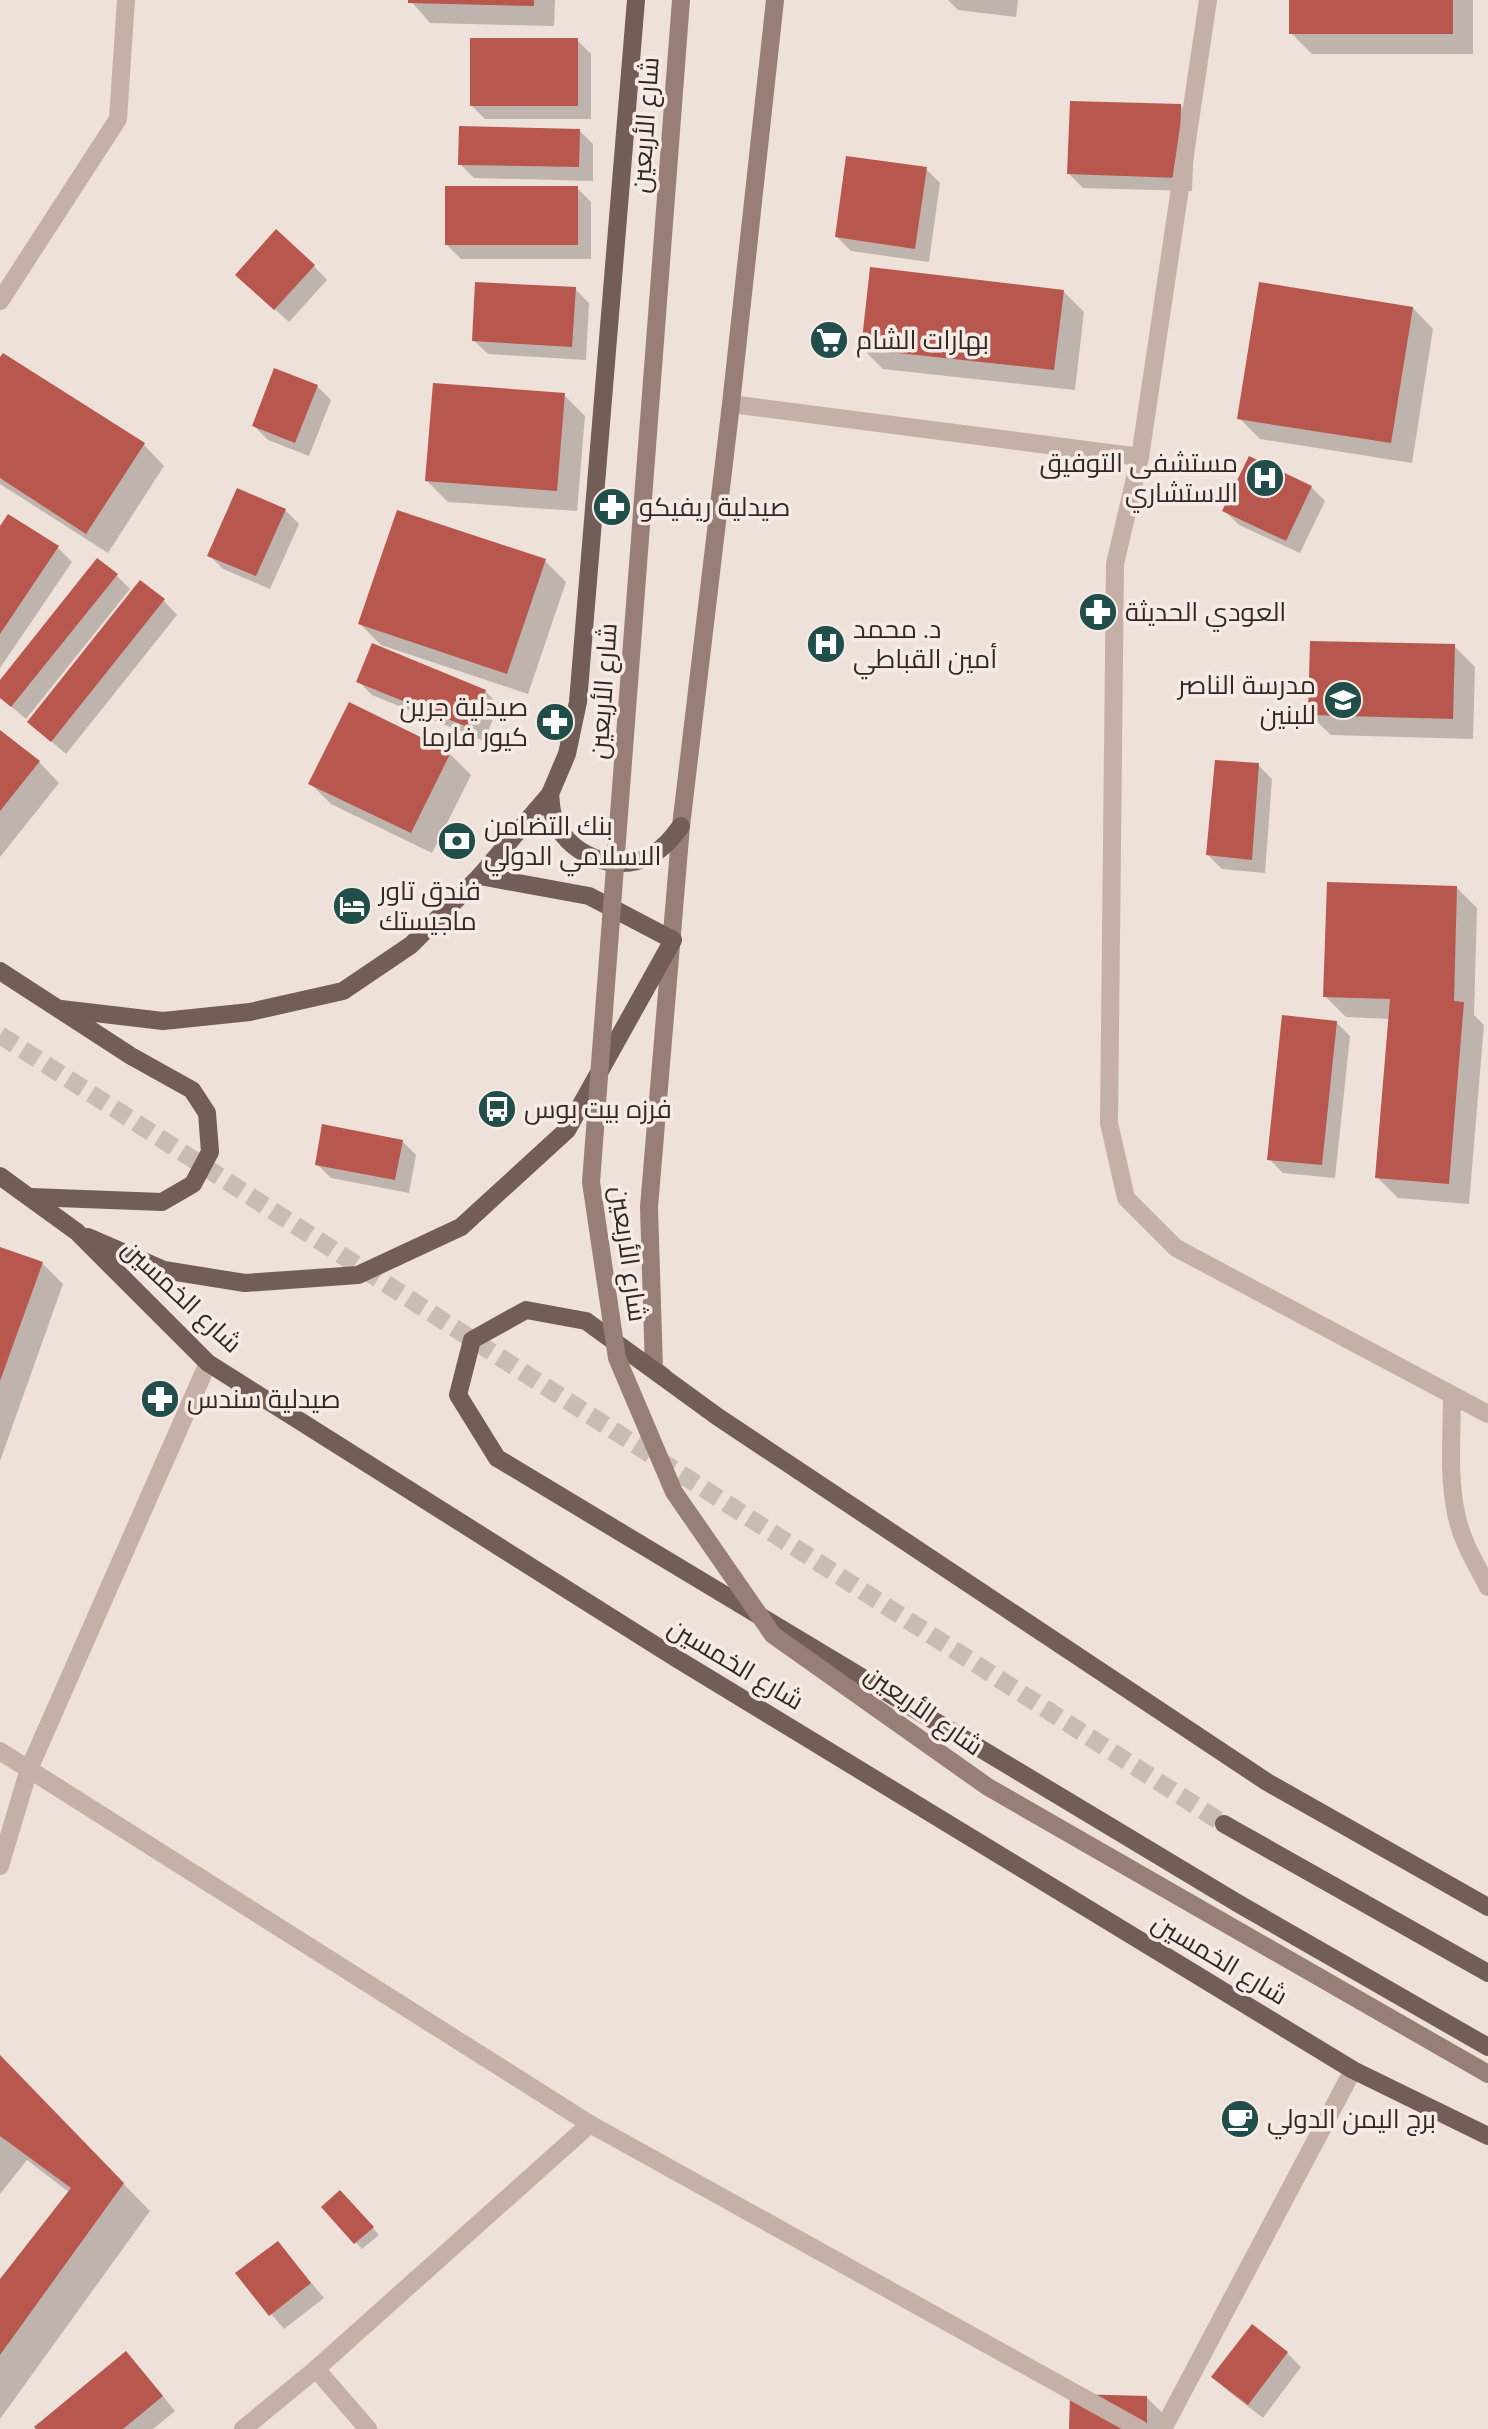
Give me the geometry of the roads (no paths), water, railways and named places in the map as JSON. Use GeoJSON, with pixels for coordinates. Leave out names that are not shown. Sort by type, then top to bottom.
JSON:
{"type":"FeatureCollection","features":[{"type":"Feature","properties":{"kind":"main road"},"geometry":{"type":"LineString","coordinates":[[61,1009],[163,1021],[250,1012],[343,991],[411,945],[480,876],[550,794],[567,754],[578,702],[636,0]]}},
{"type":"Feature","properties":{"kind":"main road","name":"شارع الأربعين"},"geometry":{"type":"LineString","coordinates":[[681,0],[591,1182],[617,1358],[674,1492],[773,1635],[988,1787],[1488,2074]]}},
{"type":"Feature","properties":{"kind":"main road"},"geometry":{"type":"LineString","coordinates":[[718,1417],[654,1369],[649,1208],[681,826],[732,404],[775,0]]}},
{"type":"Feature","properties":{"kind":"main road"},"geometry":{"type":"LineString","coordinates":[[550,794],[554,817],[565,837],[582,853],[604,861],[626,863],[649,857],[667,844],[681,826]]}},
{"type":"Feature","properties":{"kind":"main road"},"geometry":{"type":"LineString","coordinates":[[480,876],[589,896],[673,940]]}},
{"type":"Feature","properties":{"kind":"main road"},"geometry":{"type":"LineString","coordinates":[[76,1232],[164,1270],[245,1283],[359,1275],[461,1227],[567,1130],[673,940]]}},
{"type":"Feature","properties":{"kind":"main road"},"geometry":{"type":"LineString","coordinates":[[0,971],[131,1056],[192,1090],[207,1113],[210,1152],[193,1184],[162,1202],[31,1197]]}},
{"type":"Feature","properties":{"kind":"main road","name":"شارع الخمسين"},"geometry":{"type":"LineString","coordinates":[[0,1176],[76,1232],[208,1363],[686,1665],[1353,2070],[1488,2136]]}},
{"type":"Feature","properties":{"kind":"main road"},"geometry":{"type":"LineString","coordinates":[[1488,1907],[1267,1782],[718,1417],[586,1321],[526,1310],[472,1340],[458,1395],[497,1458],[1239,1904],[1488,2047]]}},
{"type":"Feature","properties":{"kind":"main road"},"geometry":{"type":"LineString","coordinates":[[1224,1824],[1488,1973]]}},
{"type":"Feature","properties":{"kind":"street"},"geometry":{"type":"LineString","coordinates":[[0,301],[118,119],[126,0]]}},
{"type":"Feature","properties":{"kind":"street"},"geometry":{"type":"LineString","coordinates":[[1208,0],[1140,457],[1115,564],[1108,1123],[1126,1198],[1176,1248],[1488,1414]]}},
{"type":"Feature","properties":{"kind":"street"},"geometry":{"type":"LineString","coordinates":[[732,404],[1140,457]]}},
{"type":"Feature","properties":{"kind":"street"},"geometry":{"type":"LineString","coordinates":[[0,1866],[29,1769],[208,1363]]}},
{"type":"Feature","properties":{"kind":"street"},"geometry":{"type":"LineString","coordinates":[[1452,1395],[1452,1477],[1456,1514],[1465,1544],[1488,1587]]}},
{"type":"Feature","properties":{"kind":"street"},"geometry":{"type":"LineString","coordinates":[[0,1751],[590,2124],[1140,2429]]}},
{"type":"Feature","properties":{"kind":"street"},"geometry":{"type":"LineString","coordinates":[[1163,2429],[1353,2070]]}},
{"type":"Feature","properties":{"kind":"street"},"geometry":{"type":"LineString","coordinates":[[243,2429],[316,2369],[590,2124]]}},
{"type":"Feature","properties":{"kind":"street"},"geometry":{"type":"LineString","coordinates":[[316,2369],[368,2429]]}},
{"type":"Feature","properties":{"kind":"tunnel"},"geometry":{"type":"LineString","coordinates":[[0,1035],[1224,1824]]}},
{"type":"Feature","properties":{"kind":"place","name":"بهارات الشام"},"geometry":{"type":"Point","coordinates":[829,340]}},
{"type":"Feature","properties":{"kind":"place","name":"مستشفى التوفيق الاستشاري"},"geometry":{"type":"Point","coordinates":[1265,478]}},
{"type":"Feature","properties":{"kind":"place","name":"صيدلية ريفيكو"},"geometry":{"type":"Point","coordinates":[612,507]}},
{"type":"Feature","properties":{"kind":"place","name":"العودي الحديثة"},"geometry":{"type":"Point","coordinates":[1098,612]}},
{"type":"Feature","properties":{"kind":"place","name":"د. محمد أمين القباطي"},"geometry":{"type":"Point","coordinates":[826,644]}},
{"type":"Feature","properties":{"kind":"place","name":"مدرسة الناصر للبنين"},"geometry":{"type":"Point","coordinates":[1343,700]}},
{"type":"Feature","properties":{"kind":"place","name":"صيدلية جرين كيور فارما"},"geometry":{"type":"Point","coordinates":[555,722]}},
{"type":"Feature","properties":{"kind":"place","name":"بنك التضامن الاسلامي الدولي"},"geometry":{"type":"Point","coordinates":[457,841]}},
{"type":"Feature","properties":{"kind":"place","name":"فندق تاور ماجيستك"},"geometry":{"type":"Point","coordinates":[352,906]}},
{"type":"Feature","properties":{"kind":"place","name":"فرزه بيت بوس"},"geometry":{"type":"Point","coordinates":[497,1109]}},
{"type":"Feature","properties":{"kind":"place","name":"صيدلية سندس"},"geometry":{"type":"Point","coordinates":[160,1399]}},
{"type":"Feature","properties":{"kind":"place","name":"برج اليمن الدولي"},"geometry":{"type":"Point","coordinates":[1240,2119]}}]}
